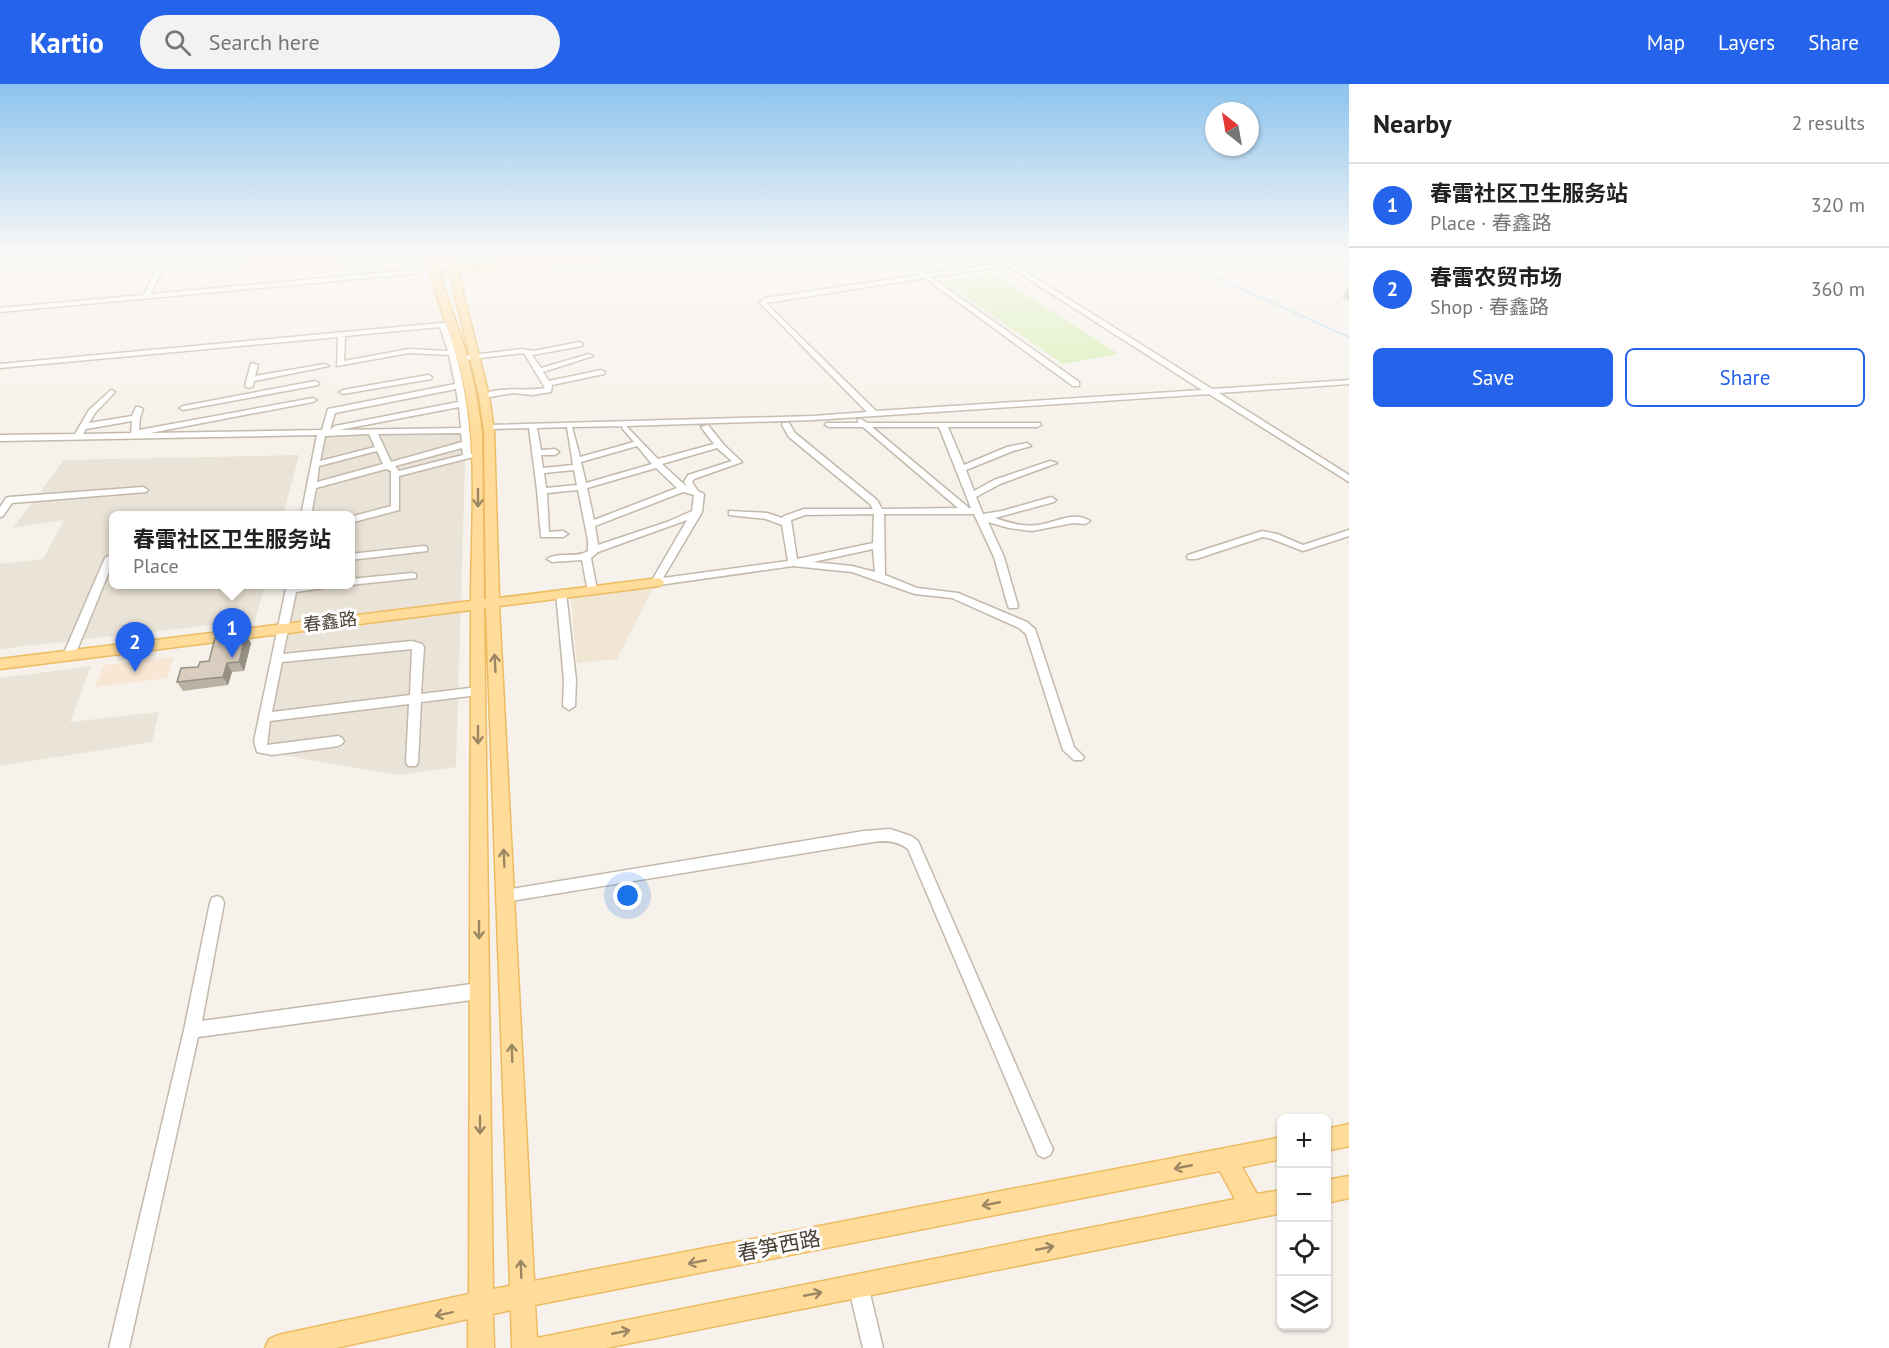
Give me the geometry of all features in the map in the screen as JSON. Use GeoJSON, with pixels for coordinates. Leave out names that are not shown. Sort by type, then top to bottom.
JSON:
{"type":"FeatureCollection","features":[{"type":"Feature","properties":{"kind":"main road"},"geometry":{"type":"LineString","coordinates":[[445,316],[470,382],[477,432],[470,452],[505,896],[525,1348]]}},
{"type":"Feature","properties":{"kind":"main road"},"geometry":{"type":"LineString","coordinates":[[456,316],[460,356],[484,396],[489,427],[478,691],[481,1348]]}},
{"type":"Feature","properties":{"kind":"main road","name":"春鑫路"},"geometry":{"type":"LineString","coordinates":[[0,664],[284,625],[658,582]]}},
{"type":"Feature","properties":{"kind":"main road","name":"春鑫路"},"geometry":{"type":"LineString","coordinates":[[0,658],[71,653]]}},
{"type":"Feature","properties":{"kind":"main road"},"geometry":{"type":"LineString","coordinates":[[1331,1139],[1349,1135]]}},
{"type":"Feature","properties":{"kind":"main road","name":"春笋西路"},"geometry":{"type":"LineString","coordinates":[[278,1348],[523,1296],[1277,1149]]}},
{"type":"Feature","properties":{"kind":"main road"},"geometry":{"type":"LineString","coordinates":[[1226,1159],[1251,1207]]}},
{"type":"Feature","properties":{"kind":"main road"},"geometry":{"type":"LineString","coordinates":[[1331,1191],[1349,1187]]}},
{"type":"Feature","properties":{"kind":"main road"},"geometry":{"type":"LineString","coordinates":[[543,1348],[1277,1202]]}},
{"type":"Feature","properties":{"kind":"street"},"geometry":{"type":"LineString","coordinates":[[776,316],[874,414]]}},
{"type":"Feature","properties":{"kind":"street"},"geometry":{"type":"LineString","coordinates":[[982,316],[1076,384]]}},
{"type":"Feature","properties":{"kind":"street"},"geometry":{"type":"LineString","coordinates":[[1090,316],[1349,479]]}},
{"type":"Feature","properties":{"kind":"street"},"geometry":{"type":"LineString","coordinates":[[0,366],[447,324]]}},
{"type":"Feature","properties":{"kind":"street"},"geometry":{"type":"LineString","coordinates":[[342,334],[340,364],[409,351],[460,356],[530,344],[545,351]]}},
{"type":"Feature","properties":{"kind":"street"},"geometry":{"type":"LineString","coordinates":[[494,349],[545,351],[579,344]]}},
{"type":"Feature","properties":{"kind":"street"},"geometry":{"type":"LineString","coordinates":[[484,396],[513,392],[544,392],[549,389],[526,351]]}},
{"type":"Feature","properties":{"kind":"street"},"geometry":{"type":"LineString","coordinates":[[310,487],[470,452],[458,386],[460,356]]}},
{"type":"Feature","properties":{"kind":"street"},"geometry":{"type":"LineString","coordinates":[[538,371],[589,356]]}},
{"type":"Feature","properties":{"kind":"street"},"geometry":{"type":"LineString","coordinates":[[231,435],[254,365]]}},
{"type":"Feature","properties":{"kind":"street"},"geometry":{"type":"LineString","coordinates":[[251,379],[325,366]]}},
{"type":"Feature","properties":{"kind":"street"},"geometry":{"type":"LineString","coordinates":[[547,384],[601,372]]}},
{"type":"Feature","properties":{"kind":"street"},"geometry":{"type":"LineString","coordinates":[[403,373],[407,381]]}},
{"type":"Feature","properties":{"kind":"street"},"geometry":{"type":"LineString","coordinates":[[343,392],[428,377]]}},
{"type":"Feature","properties":{"kind":"street"},"geometry":{"type":"LineString","coordinates":[[533,428],[852,416],[1349,382]]}},
{"type":"Feature","properties":{"kind":"street"},"geometry":{"type":"LineString","coordinates":[[183,408],[315,383]]}},
{"type":"Feature","properties":{"kind":"street"},"geometry":{"type":"LineString","coordinates":[[397,383],[403,397]]}},
{"type":"Feature","properties":{"kind":"street"},"geometry":{"type":"LineString","coordinates":[[307,511],[315,465],[331,411],[458,386]]}},
{"type":"Feature","properties":{"kind":"street"},"geometry":{"type":"LineString","coordinates":[[77,436],[92,412],[111,392]]}},
{"type":"Feature","properties":{"kind":"street"},"geometry":{"type":"LineString","coordinates":[[135,436],[142,432],[312,400]]}},
{"type":"Feature","properties":{"kind":"street"},"geometry":{"type":"LineString","coordinates":[[0,438],[306,434],[461,404]]}},
{"type":"Feature","properties":{"kind":"street"},"geometry":{"type":"LineString","coordinates":[[83,428],[137,413],[135,436]]}},
{"type":"Feature","properties":{"kind":"street"},"geometry":{"type":"LineString","coordinates":[[852,416],[974,513],[1024,528],[1042,528],[1067,519],[1084,521]]}},
{"type":"Feature","properties":{"kind":"street"},"geometry":{"type":"LineString","coordinates":[[408,432],[464,420]]}},
{"type":"Feature","properties":{"kind":"street"},"geometry":{"type":"LineString","coordinates":[[489,427],[570,429],[786,425],[1037,425]]}},
{"type":"Feature","properties":{"kind":"street"},"geometry":{"type":"LineString","coordinates":[[786,425],[792,435],[874,502],[879,511],[880,577]]}},
{"type":"Feature","properties":{"kind":"street"},"geometry":{"type":"LineString","coordinates":[[942,425],[972,495],[974,513],[1004,572],[1013,606]]}},
{"type":"Feature","properties":{"kind":"street"},"geometry":{"type":"LineString","coordinates":[[694,492],[688,482],[691,477],[738,462],[719,445],[705,427]]}},
{"type":"Feature","properties":{"kind":"street"},"geometry":{"type":"LineString","coordinates":[[533,428],[542,491],[544,535],[563,534]]}},
{"type":"Feature","properties":{"kind":"street"},"geometry":{"type":"LineString","coordinates":[[626,428],[683,489],[699,494],[697,512],[658,582]]}},
{"type":"Feature","properties":{"kind":"street"},"geometry":{"type":"LineString","coordinates":[[570,429],[589,525],[592,590]]}},
{"type":"Feature","properties":{"kind":"street"},"geometry":{"type":"LineString","coordinates":[[324,432],[466,430]]}},
{"type":"Feature","properties":{"kind":"street"},"geometry":{"type":"LineString","coordinates":[[355,519],[396,508],[392,470],[373,433]]}},
{"type":"Feature","properties":{"kind":"street"},"geometry":{"type":"LineString","coordinates":[[539,471],[577,464],[639,443]]}},
{"type":"Feature","properties":{"kind":"street"},"geometry":{"type":"LineString","coordinates":[[542,491],[581,487],[719,445]]}},
{"type":"Feature","properties":{"kind":"street"},"geometry":{"type":"LineString","coordinates":[[962,468],[979,463],[992,454],[1027,446]]}},
{"type":"Feature","properties":{"kind":"street"},"geometry":{"type":"LineString","coordinates":[[315,465],[380,448]]}},
{"type":"Feature","properties":{"kind":"street"},"geometry":{"type":"LineString","coordinates":[[537,453],[555,452]]}},
{"type":"Feature","properties":{"kind":"street"},"geometry":{"type":"LineString","coordinates":[[972,495],[997,482],[1053,463]]}},
{"type":"Feature","properties":{"kind":"street"},"geometry":{"type":"LineString","coordinates":[[589,525],[683,489]]}},
{"type":"Feature","properties":{"kind":"street"},"geometry":{"type":"LineString","coordinates":[[0,514],[9,500],[143,490]]}},
{"type":"Feature","properties":{"kind":"street"},"geometry":{"type":"LineString","coordinates":[[793,563],[787,518],[804,512],[879,511],[974,513],[997,516],[1036,502],[1051,500]]}},
{"type":"Feature","properties":{"kind":"street"},"geometry":{"type":"LineString","coordinates":[[552,559],[589,553],[697,512]]}},
{"type":"Feature","properties":{"kind":"street"},"geometry":{"type":"LineString","coordinates":[[732,513],[767,516],[786,523]]}},
{"type":"Feature","properties":{"kind":"street"},"geometry":{"type":"LineString","coordinates":[[1192,557],[1262,534],[1274,536],[1303,548],[1349,533]]}},
{"type":"Feature","properties":{"kind":"street"},"geometry":{"type":"LineString","coordinates":[[658,582],[793,563],[878,545]]}},
{"type":"Feature","properties":{"kind":"street"},"geometry":{"type":"LineString","coordinates":[[355,557],[424,549]]}},
{"type":"Feature","properties":{"kind":"street"},"geometry":{"type":"LineString","coordinates":[[71,653],[109,560]]}},
{"type":"Feature","properties":{"kind":"street"},"geometry":{"type":"LineString","coordinates":[[793,563],[852,569],[915,591],[954,596],[1026,627],[1031,632],[1069,750],[1078,757]]}},
{"type":"Feature","properties":{"kind":"street"},"geometry":{"type":"LineString","coordinates":[[355,582],[412,576]]}},
{"type":"Feature","properties":{"kind":"street"},"geometry":{"type":"LineString","coordinates":[[292,589],[260,741],[261,749],[272,750],[338,741]]}},
{"type":"Feature","properties":{"kind":"street"},"geometry":{"type":"LineString","coordinates":[[561,593],[570,680],[569,706]]}},
{"type":"Feature","properties":{"kind":"street"},"geometry":{"type":"LineString","coordinates":[[277,659],[412,645],[418,647],[412,762]]}},
{"type":"Feature","properties":{"kind":"street"},"geometry":{"type":"LineString","coordinates":[[265,717],[478,691]]}},
{"type":"Feature","properties":{"kind":"street"},"geometry":{"type":"LineString","coordinates":[[505,896],[847,840],[891,834],[904,837],[913,845],[1044,1149]]}},
{"type":"Feature","properties":{"kind":"street"},"geometry":{"type":"LineString","coordinates":[[119,1348],[192,1030],[217,903]]}},
{"type":"Feature","properties":{"kind":"street"},"geometry":{"type":"LineString","coordinates":[[192,1030],[480,991]]}},
{"type":"Feature","properties":{"kind":"street"},"geometry":{"type":"LineString","coordinates":[[858,1285],[873,1348]]}},
{"type":"Feature","properties":{"kind":"shaded area"},"geometry":{"type":"Polygon","coordinates":[[[466,431],[456,767],[396,775],[254,750],[290,589],[355,589],[355,511],[307,511],[325,432],[466,431]]]}},
{"type":"Feature","properties":{"kind":"shaded area"},"geometry":{"type":"Polygon","coordinates":[[[299,455],[284,511],[109,511],[109,589],[264,589],[255,620],[0,649],[0,564],[43,559],[64,520],[13,528],[64,460],[299,455]]]}},
{"type":"Feature","properties":{"kind":"shaded area"},"geometry":{"type":"Polygon","coordinates":[[[653,588],[617,659],[577,663],[571,598],[653,588]]]}},
{"type":"Feature","properties":{"kind":"shaded area"},"geometry":{"type":"Polygon","coordinates":[[[174,657],[167,678],[95,687],[104,665],[174,657]]]}},
{"type":"Feature","properties":{"kind":"shaded area"},"geometry":{"type":"Polygon","coordinates":[[[91,666],[70,722],[159,712],[152,742],[0,766],[0,678],[91,666]]]}},
{"type":"Feature","properties":{"kind":"green space"},"geometry":{"type":"Polygon","coordinates":[[[994,316],[1059,316],[1119,354],[1063,364],[994,316]]]}},
{"type":"Feature","properties":{"kind":"building"},"geometry":{"type":"Polygon","coordinates":[[[246,635],[239,662],[227,663],[223,677],[177,682],[181,668],[198,667],[200,662],[209,661],[215,638],[246,635]]]}},
{"type":"Feature","properties":{"kind":"waterway"},"geometry":{"type":"LineString","coordinates":[[1302,316],[1349,337]]}},
{"type":"Feature","properties":{"kind":"place","name":"春雷社区卫生服务站"},"geometry":{"type":"Point","coordinates":[232,658]}},
{"type":"Feature","properties":{"kind":"place","name":"春雷农贸市场"},"geometry":{"type":"Point","coordinates":[135,672]}}]}
